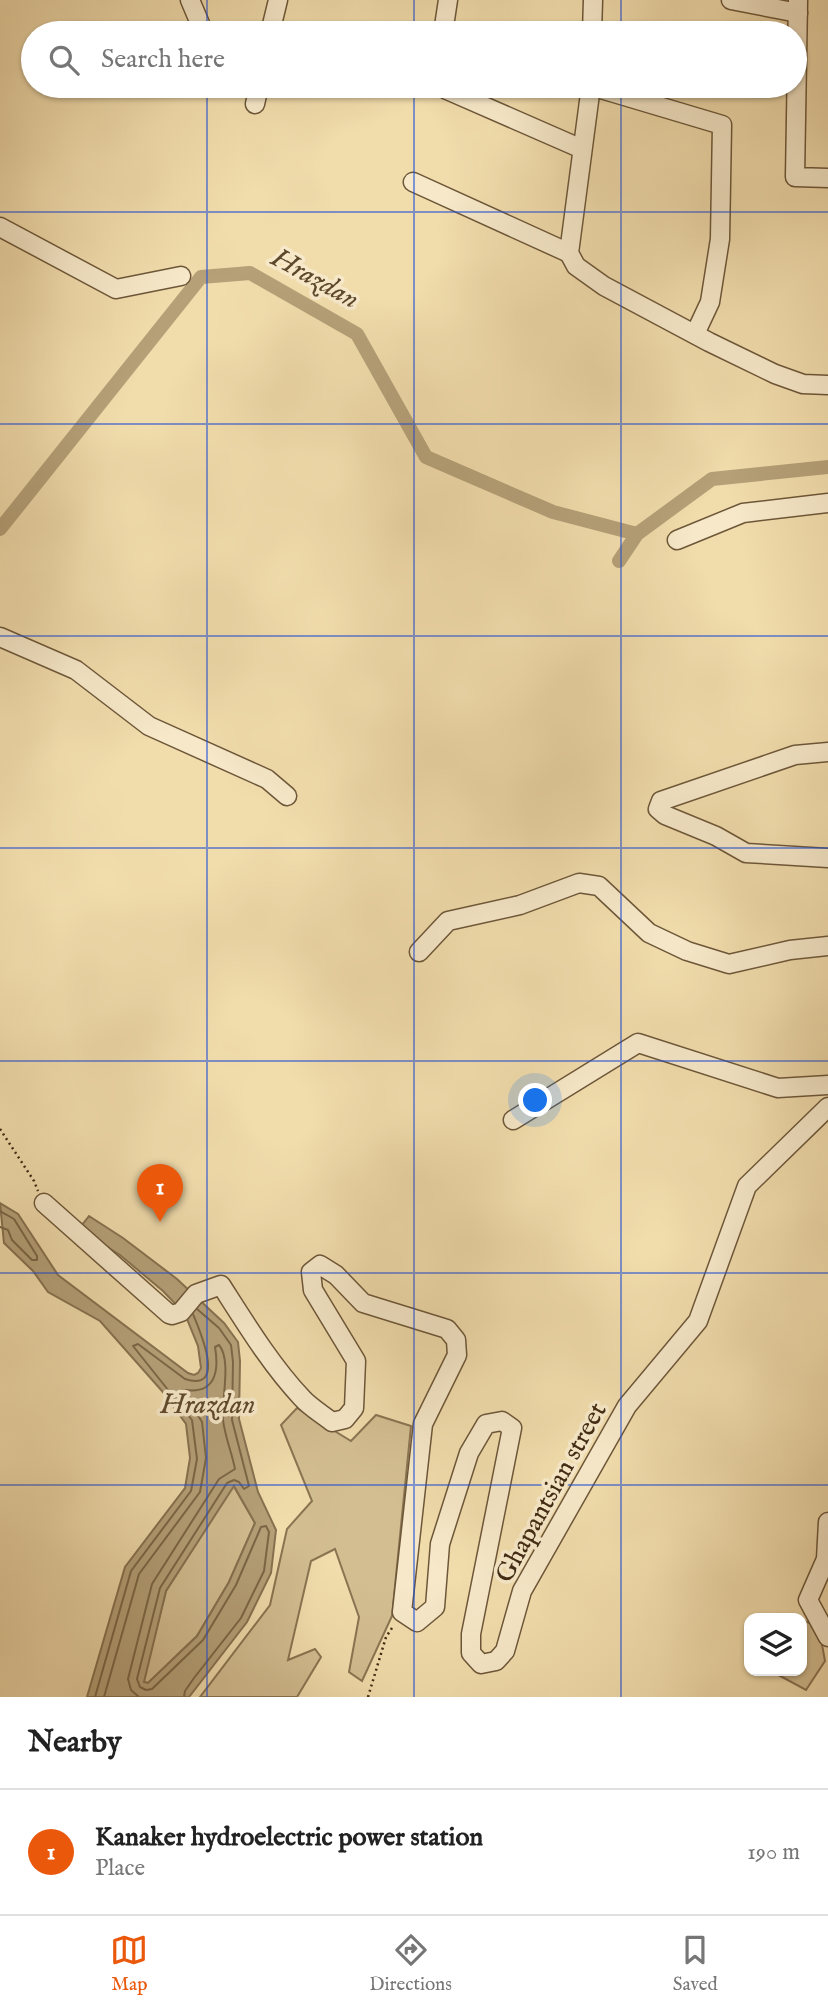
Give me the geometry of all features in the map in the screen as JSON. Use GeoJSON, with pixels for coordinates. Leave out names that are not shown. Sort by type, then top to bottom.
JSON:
{"type":"FeatureCollection","features":[{"type":"Feature","properties":{"kind":"street"},"geometry":{"type":"LineString","coordinates":[[190,0],[199,21]]}},
{"type":"Feature","properties":{"kind":"street"},"geometry":{"type":"LineString","coordinates":[[273,21],[278,0]]}},
{"type":"Feature","properties":{"kind":"street"},"geometry":{"type":"LineString","coordinates":[[445,21],[448,0]]}},
{"type":"Feature","properties":{"kind":"street"},"geometry":{"type":"LineString","coordinates":[[592,21],[593,0]]}},
{"type":"Feature","properties":{"kind":"street"},"geometry":{"type":"LineString","coordinates":[[731,0],[798,7]]}},
{"type":"Feature","properties":{"kind":"street"},"geometry":{"type":"LineString","coordinates":[[255,104],[256,98]]}},
{"type":"Feature","properties":{"kind":"street"},"geometry":{"type":"LineString","coordinates":[[465,98],[582,149]]}},
{"type":"Feature","properties":{"kind":"street"},"geometry":{"type":"LineString","coordinates":[[590,98],[569,253],[576,266],[604,286],[775,374],[803,384],[828,384]]}},
{"type":"Feature","properties":{"kind":"street"},"geometry":{"type":"LineString","coordinates":[[632,98],[722,125],[720,239],[709,302],[695,334]]}},
{"type":"Feature","properties":{"kind":"street"},"geometry":{"type":"LineString","coordinates":[[796,98],[795,177],[828,178]]}},
{"type":"Feature","properties":{"kind":"street"},"geometry":{"type":"LineString","coordinates":[[413,182],[569,253]]}},
{"type":"Feature","properties":{"kind":"street"},"geometry":{"type":"LineString","coordinates":[[0,227],[116,289],[181,276]]}},
{"type":"Feature","properties":{"kind":"street"},"geometry":{"type":"LineString","coordinates":[[677,540],[743,513],[828,503]]}},
{"type":"Feature","properties":{"kind":"street"},"geometry":{"type":"LineString","coordinates":[[0,637],[76,670],[149,726],[267,779],[286,796]]}},
{"type":"Feature","properties":{"kind":"street"},"geometry":{"type":"LineString","coordinates":[[828,751],[795,755],[661,800],[658,809],[665,815],[716,836],[746,853],[828,858]]}},
{"type":"Feature","properties":{"kind":"street"},"geometry":{"type":"LineString","coordinates":[[419,952],[448,921],[520,905],[579,883],[600,886],[649,933],[687,951],[729,964],[790,950],[828,946]]}},
{"type":"Feature","properties":{"kind":"street"},"geometry":{"type":"LineString","coordinates":[[513,1119],[638,1043],[778,1088],[828,1085]]}},
{"type":"Feature","properties":{"kind":"street","name":"Ghapantsian street"},"geometry":{"type":"LineString","coordinates":[[402,1612],[417,1622],[435,1607],[440,1544],[469,1452],[486,1424],[502,1421],[512,1428],[471,1634],[471,1653],[481,1664],[496,1661],[505,1651],[522,1591],[627,1406],[698,1321],[747,1186],[828,1107]]}},
{"type":"Feature","properties":{"kind":"street"},"geometry":{"type":"LineString","coordinates":[[44,1203],[169,1314],[181,1312],[196,1294],[222,1285],[254,1335],[298,1393],[332,1422],[345,1419],[354,1408],[356,1361],[313,1290],[311,1272],[320,1265],[336,1275],[363,1303],[447,1329],[456,1340],[457,1355],[423,1424],[402,1612]]}},
{"type":"Feature","properties":{"kind":"street"},"geometry":{"type":"LineString","coordinates":[[828,1522],[826,1559],[808,1600],[828,1637]]}},
{"type":"Feature","properties":{"kind":"path"},"geometry":{"type":"LineString","coordinates":[[0,1129],[34,1181],[44,1203]]}},
{"type":"Feature","properties":{"kind":"path"},"geometry":{"type":"LineString","coordinates":[[368,1697],[386,1637],[402,1612]]}},
{"type":"Feature","properties":{"kind":"shaded area"},"geometry":{"type":"Polygon","coordinates":[[[297,1408],[351,1441],[376,1415],[411,1426],[392,1616],[362,1681],[349,1672],[359,1617],[335,1549],[311,1561],[288,1660],[315,1649],[321,1657],[297,1697],[200,1697],[270,1605],[287,1529],[312,1501],[281,1425],[297,1408]]]}},
{"type":"Feature","properties":{"kind":"shaded area"},"geometry":{"type":"Polygon","coordinates":[[[233,1485],[255,1523],[229,1582],[197,1636],[148,1683],[143,1682],[166,1591],[233,1485]]]}},
{"type":"Feature","properties":{"kind":"shaded area"},"geometry":{"type":"Polygon","coordinates":[[[807,1622],[814,1625],[821,1639],[825,1661],[806,1690],[780,1676],[807,1676],[807,1622]]]}},
{"type":"Feature","properties":{"kind":"water","name":"Hrazdan"},"geometry":{"type":"Polygon","coordinates":[[[0,1203],[18,1214],[58,1275],[188,1373],[198,1373],[201,1368],[198,1346],[185,1314],[163,1291],[120,1255],[96,1240],[82,1225],[89,1216],[177,1279],[224,1323],[238,1342],[239,1419],[258,1492],[276,1530],[271,1573],[247,1622],[189,1697],[87,1697],[125,1567],[185,1488],[190,1458],[186,1424],[162,1391],[100,1321],[48,1292],[33,1271],[4,1243],[0,1203]],[[234,1486],[166,1591],[144,1682],[148,1683],[197,1636],[229,1582],[255,1523],[234,1486]]]}},
{"type":"Feature","properties":{"kind":"waterway","name":"Hrazdan"},"geometry":{"type":"LineString","coordinates":[[0,529],[201,277],[250,273],[357,334],[426,457],[553,512],[637,534]]}},
{"type":"Feature","properties":{"kind":"waterway"},"geometry":{"type":"LineString","coordinates":[[619,561],[637,534],[712,479],[828,467]]}},
{"type":"Feature","properties":{"kind":"place","name":"Kanaker hydroelectric power station"},"geometry":{"type":"Point","coordinates":[160,1222]}}]}
